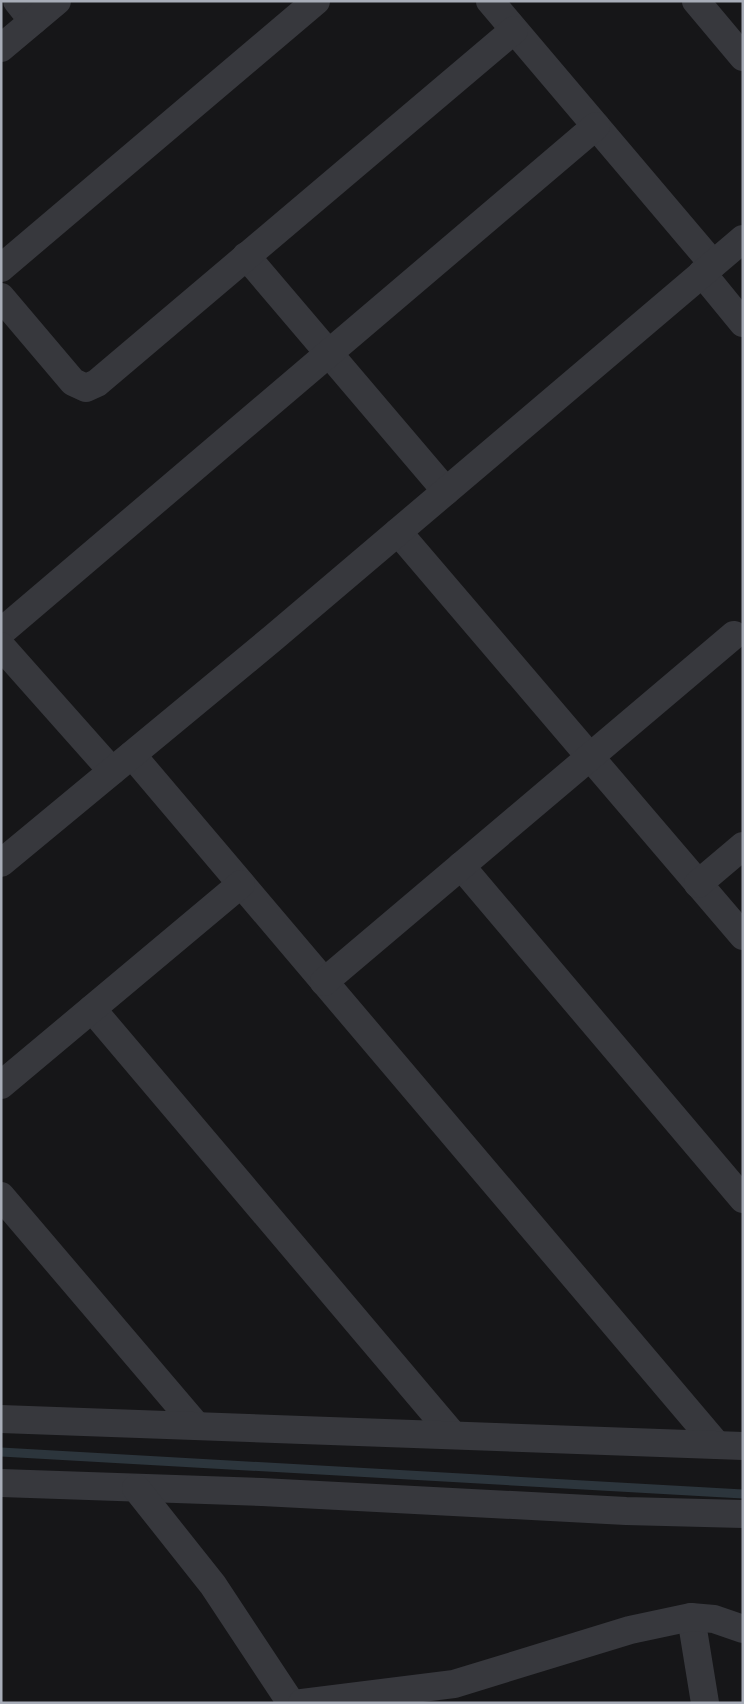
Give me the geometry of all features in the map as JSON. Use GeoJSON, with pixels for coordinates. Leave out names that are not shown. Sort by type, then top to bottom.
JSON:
{"type":"FeatureCollection","features":[{"type":"Feature","properties":{"kind":"street"},"geometry":{"type":"LineString","coordinates":[[1,48],[25,11],[57,1]]}},
{"type":"Feature","properties":{"kind":"street"},"geometry":{"type":"LineString","coordinates":[[1,268],[316,1]]}},
{"type":"Feature","properties":{"kind":"street"},"geometry":{"type":"LineString","coordinates":[[490,1],[596,126],[708,269],[743,323]]}},
{"type":"Feature","properties":{"kind":"street"},"geometry":{"type":"LineString","coordinates":[[696,1],[743,57]]}},
{"type":"Feature","properties":{"kind":"street"},"geometry":{"type":"LineString","coordinates":[[1,298],[73,382],[86,388],[97,383],[514,30]]}},
{"type":"Feature","properties":{"kind":"street"},"geometry":{"type":"LineString","coordinates":[[1,632],[596,126]]}},
{"type":"Feature","properties":{"kind":"street"},"geometry":{"type":"LineString","coordinates":[[1,862],[398,532],[743,239]]}},
{"type":"Feature","properties":{"kind":"street"},"geometry":{"type":"LineString","coordinates":[[246,256],[446,491]]}},
{"type":"Feature","properties":{"kind":"street"},"geometry":{"type":"LineString","coordinates":[[398,532],[743,936]]}},
{"type":"Feature","properties":{"kind":"street"},"geometry":{"type":"LineString","coordinates":[[324,982],[734,635]]}},
{"type":"Feature","properties":{"kind":"street"},"geometry":{"type":"LineString","coordinates":[[1,646],[122,763],[241,884],[324,982],[730,1445]]}},
{"type":"Feature","properties":{"kind":"street"},"geometry":{"type":"LineString","coordinates":[[698,884],[743,846]]}},
{"type":"Feature","properties":{"kind":"street"},"geometry":{"type":"LineString","coordinates":[[461,866],[743,1199]]}},
{"type":"Feature","properties":{"kind":"street"},"geometry":{"type":"LineString","coordinates":[[1,1085],[241,884]]}},
{"type":"Feature","properties":{"kind":"street"},"geometry":{"type":"LineString","coordinates":[[92,1009],[453,1435]]}},
{"type":"Feature","properties":{"kind":"street"},"geometry":{"type":"LineString","coordinates":[[1,1196],[196,1425]]}},
{"type":"Feature","properties":{"kind":"street"},"geometry":{"type":"LineString","coordinates":[[1,1419],[730,1445]]}},
{"type":"Feature","properties":{"kind":"street"},"geometry":{"type":"LineString","coordinates":[[1,1483],[262,1492],[626,1511],[743,1514]]}},
{"type":"Feature","properties":{"kind":"street"},"geometry":{"type":"LineString","coordinates":[[136,1488],[212,1585],[291,1703]]}},
{"type":"Feature","properties":{"kind":"street"},"geometry":{"type":"LineString","coordinates":[[691,1617],[705,1703]]}},
{"type":"Feature","properties":{"kind":"street"},"geometry":{"type":"LineString","coordinates":[[302,1703],[457,1694],[630,1630],[691,1617],[714,1619],[743,1629]]}},
{"type":"Feature","properties":{"kind":"waterway"},"geometry":{"type":"LineString","coordinates":[[1,1452],[743,1494]]}}]}
